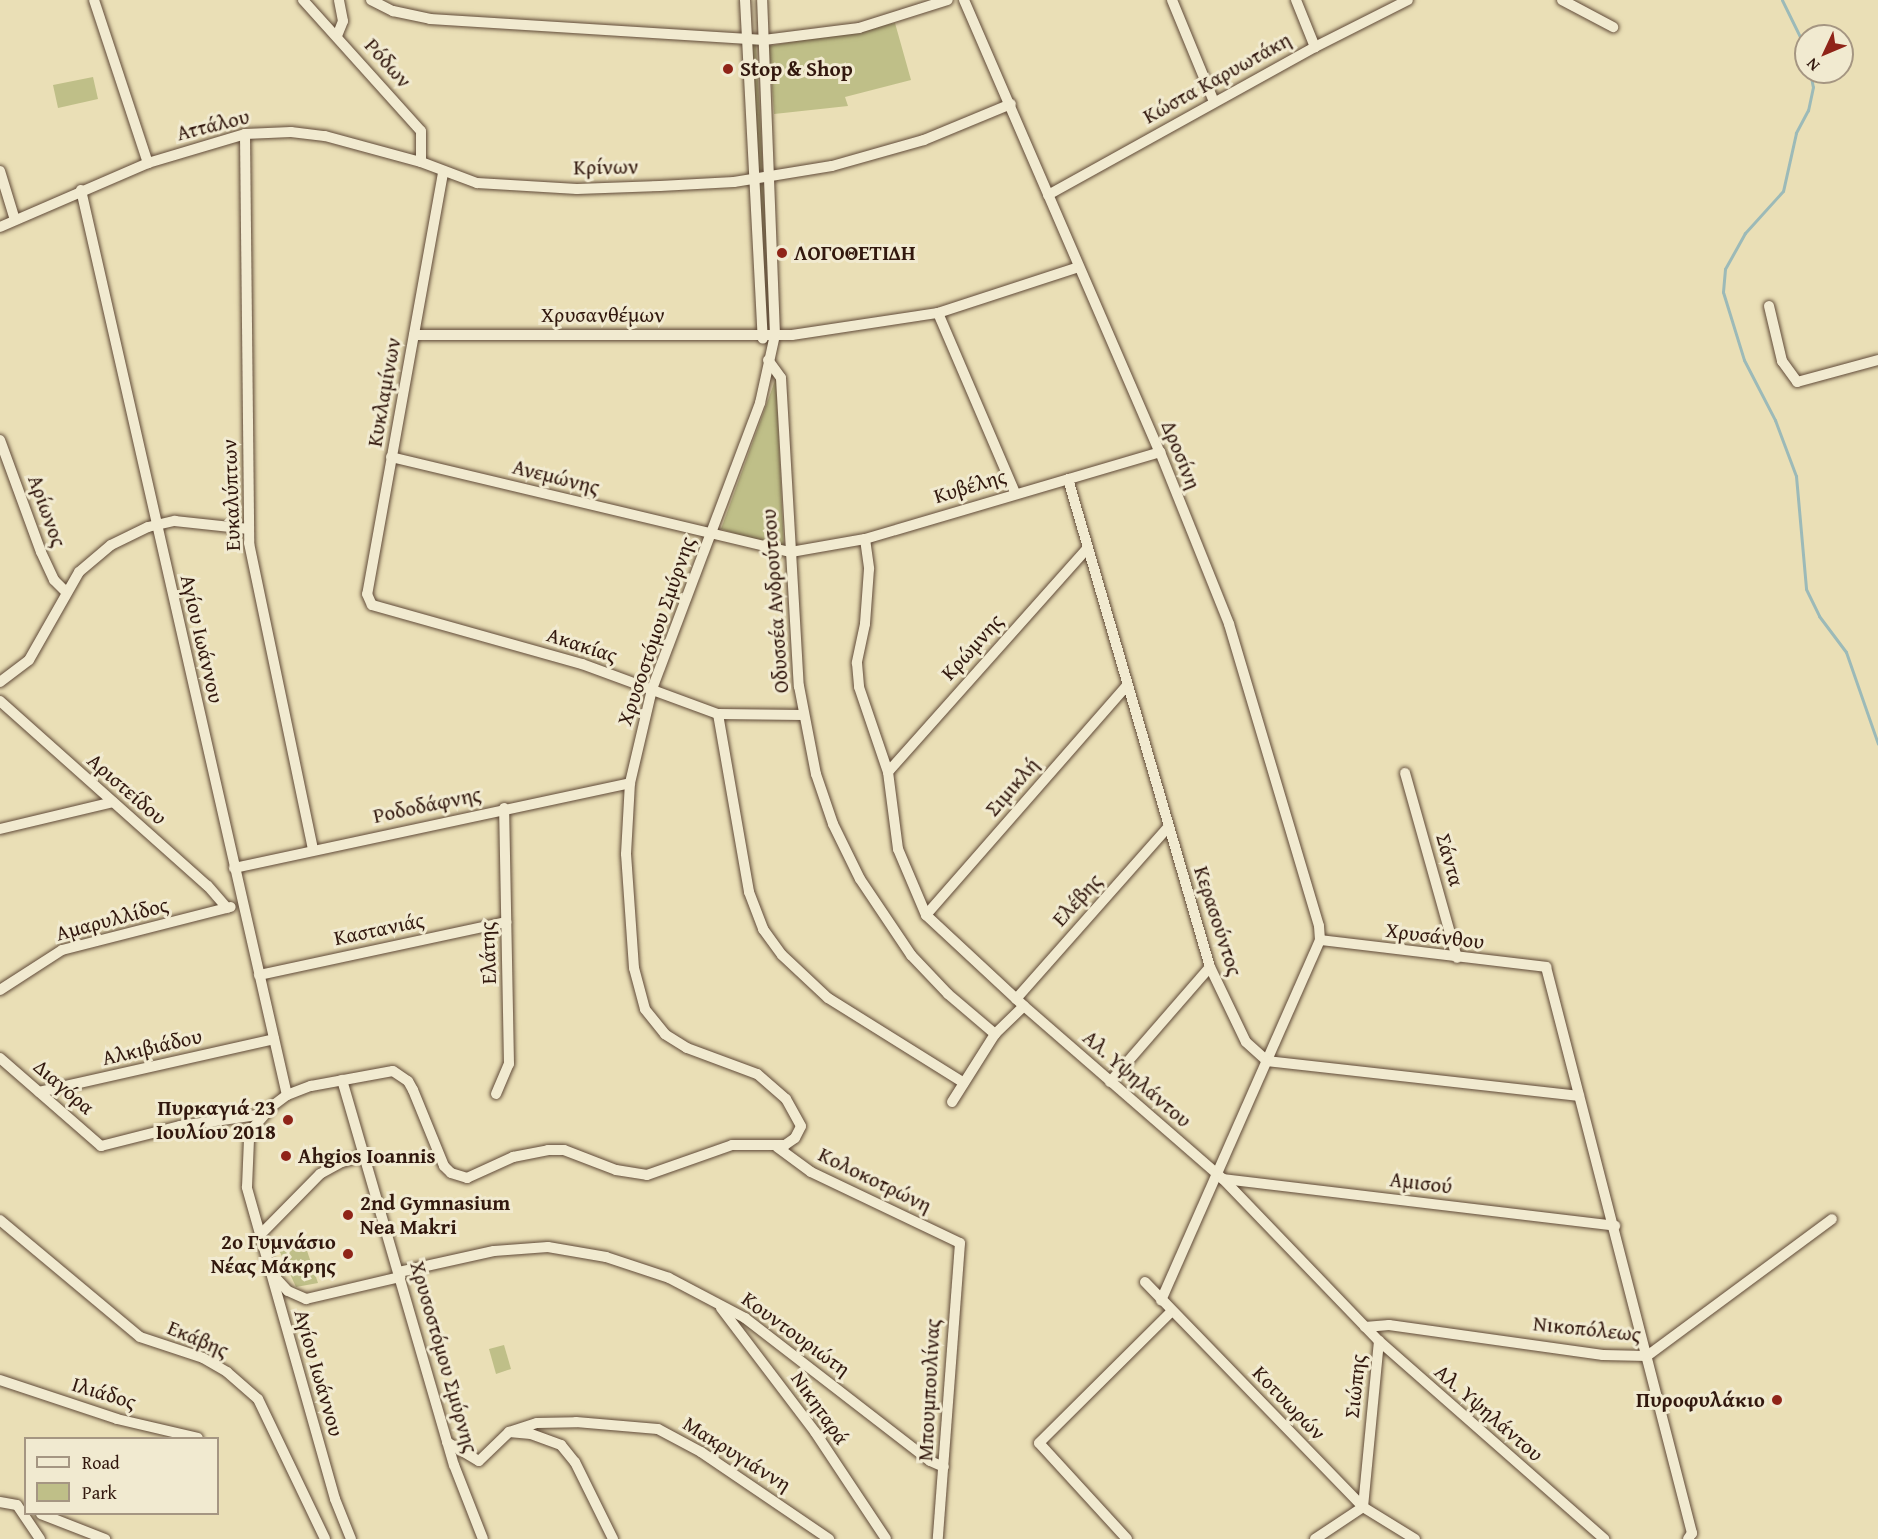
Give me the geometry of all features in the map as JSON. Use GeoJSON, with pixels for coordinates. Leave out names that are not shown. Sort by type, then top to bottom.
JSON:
{"type":"FeatureCollection","features":[{"type":"Feature","properties":{"kind":"street"},"geometry":{"type":"LineString","coordinates":[[94,0],[148,163]]}},
{"type":"Feature","properties":{"kind":"street","name":"Ρόδων"},"geometry":{"type":"LineString","coordinates":[[303,0],[421,131],[422,162]]}},
{"type":"Feature","properties":{"kind":"street"},"geometry":{"type":"LineString","coordinates":[[337,36],[343,21],[339,0]]}},
{"type":"Feature","properties":{"kind":"street"},"geometry":{"type":"LineString","coordinates":[[371,0],[393,11],[430,19],[747,37],[764,40],[859,28],[948,0]]}},
{"type":"Feature","properties":{"kind":"street"},"geometry":{"type":"LineString","coordinates":[[745,0],[760,335],[768,355]]}},
{"type":"Feature","properties":{"kind":"street","name":"Χρυσοστόμου Σμύρνης"},"geometry":{"type":"LineString","coordinates":[[762,0],[771,176],[775,335],[768,355],[760,403],[652,689],[630,783],[626,834],[634,968],[645,1009],[674,1041],[757,1074],[786,1099],[801,1126],[791,1142],[777,1147]]}},
{"type":"Feature","properties":{"kind":"street","name":"Δροσίνη"},"geometry":{"type":"LineString","coordinates":[[964,0],[1160,452],[1239,653],[1316,914],[1320,940]]}},
{"type":"Feature","properties":{"kind":"street"},"geometry":{"type":"LineString","coordinates":[[1172,0],[1214,102]]}},
{"type":"Feature","properties":{"kind":"street"},"geometry":{"type":"LineString","coordinates":[[1296,0],[1314,47]]}},
{"type":"Feature","properties":{"kind":"street","name":"Κώστα Καρυωτάκη"},"geometry":{"type":"LineString","coordinates":[[1048,195],[1314,47],[1407,0]]}},
{"type":"Feature","properties":{"kind":"street"},"geometry":{"type":"LineString","coordinates":[[1562,0],[1613,27]]}},
{"type":"Feature","properties":{"kind":"street","name":"Κρίνων"},"geometry":{"type":"LineString","coordinates":[[443,173],[477,183],[577,189],[753,179],[904,147],[1011,104]]}},
{"type":"Feature","properties":{"kind":"street","name":"Αττάλου"},"geometry":{"type":"LineString","coordinates":[[0,227],[81,190],[148,163],[245,134],[310,133],[422,162],[443,173]]}},
{"type":"Feature","properties":{"kind":"street","name":"Ευκαλύπτων"},"geometry":{"type":"LineString","coordinates":[[245,134],[249,529],[313,849]]}},
{"type":"Feature","properties":{"kind":"street"},"geometry":{"type":"LineString","coordinates":[[0,171],[15,220]]}},
{"type":"Feature","properties":{"kind":"street","name":"Κυκλαμίνων"},"geometry":{"type":"LineString","coordinates":[[383,610],[372,604],[367,594],[443,173]]}},
{"type":"Feature","properties":{"kind":"street","name":"Αγίου Ιωάννου"},"geometry":{"type":"LineString","coordinates":[[81,190],[287,1095]]}},
{"type":"Feature","properties":{"kind":"street","name":"Χρυσανθέμων"},"geometry":{"type":"LineString","coordinates":[[414,335],[792,335],[938,313],[1079,267]]}},
{"type":"Feature","properties":{"kind":"street"},"geometry":{"type":"LineString","coordinates":[[1769,306],[1782,361],[1797,382],[1878,360]]}},
{"type":"Feature","properties":{"kind":"street"},"geometry":{"type":"LineString","coordinates":[[938,313],[1015,493]]}},
{"type":"Feature","properties":{"kind":"street","name":"Οδυσσέα Ανδρούτσου"},"geometry":{"type":"LineString","coordinates":[[768,355],[781,378],[794,649],[803,715],[832,824],[860,879],[922,968],[995,1034]]}},
{"type":"Feature","properties":{"kind":"street","name":"Αρίωνος"},"geometry":{"type":"LineString","coordinates":[[0,440],[41,552],[54,580],[66,592]]}},
{"type":"Feature","properties":{"kind":"street","name":"Κυβέλης"},"geometry":{"type":"LineString","coordinates":[[791,552],[865,539],[1160,452]]}},
{"type":"Feature","properties":{"kind":"street","name":"Ανεμώνης"},"geometry":{"type":"LineString","coordinates":[[391,457],[791,552]]}},
{"type":"Feature","properties":{"kind":"street","name":"Κερασούντος"},"geometry":{"type":"LineString","coordinates":[[1068,479],[1210,967],[1246,1042],[1267,1061]]}},
{"type":"Feature","properties":{"kind":"street"},"geometry":{"type":"LineString","coordinates":[[0,682],[33,655],[66,592],[96,555],[156,524],[198,521],[249,529]]}},
{"type":"Feature","properties":{"kind":"street","name":"Αλ. Υψηλάντου"},"geometry":{"type":"LineString","coordinates":[[865,539],[868,594],[857,675],[888,772],[896,839],[926,915],[1020,1003],[1219,1176],[1379,1341],[1604,1539]]}},
{"type":"Feature","properties":{"kind":"street","name":"Κρώμνης"},"geometry":{"type":"LineString","coordinates":[[888,772],[1087,549]]}},
{"type":"Feature","properties":{"kind":"street","name":"Ακακίας"},"geometry":{"type":"LineString","coordinates":[[383,610],[476,633],[652,689],[718,714],[803,715]]}},
{"type":"Feature","properties":{"kind":"street","name":"Σιμικλή"},"geometry":{"type":"LineString","coordinates":[[926,915],[1127,685]]}},
{"type":"Feature","properties":{"kind":"street","name":"Αριστείδου"},"geometry":{"type":"LineString","coordinates":[[0,701],[208,886],[228,908]]}},
{"type":"Feature","properties":{"kind":"street"},"geometry":{"type":"LineString","coordinates":[[718,714],[748,892],[763,929],[790,962],[828,998],[964,1083]]}},
{"type":"Feature","properties":{"kind":"street","name":"Σάντα"},"geometry":{"type":"LineString","coordinates":[[1405,772],[1457,958]]}},
{"type":"Feature","properties":{"kind":"street","name":"Ροδοδάφνης"},"geometry":{"type":"LineString","coordinates":[[234,868],[504,808],[630,783]]}},
{"type":"Feature","properties":{"kind":"street"},"geometry":{"type":"LineString","coordinates":[[0,829],[113,802]]}},
{"type":"Feature","properties":{"kind":"street","name":"Ελάτης"},"geometry":{"type":"LineString","coordinates":[[496,1094],[509,1064],[504,808]]}},
{"type":"Feature","properties":{"kind":"street","name":"Ελέβης"},"geometry":{"type":"LineString","coordinates":[[952,1102],[995,1034],[1168,827]]}},
{"type":"Feature","properties":{"kind":"street","name":"Αμαρυλλίδος"},"geometry":{"type":"LineString","coordinates":[[0,990],[62,950],[242,904]]}},
{"type":"Feature","properties":{"kind":"street","name":"Καστανιάς"},"geometry":{"type":"LineString","coordinates":[[260,975],[506,922]]}},
{"type":"Feature","properties":{"kind":"street"},"geometry":{"type":"LineString","coordinates":[[1161,1300],[1219,1176],[1320,940]]}},
{"type":"Feature","properties":{"kind":"street","name":"Χρυσάνθου"},"geometry":{"type":"LineString","coordinates":[[1320,940],[1546,967],[1579,1096]]}},
{"type":"Feature","properties":{"kind":"street"},"geometry":{"type":"LineString","coordinates":[[1110,1082],[1210,967]]}},
{"type":"Feature","properties":{"kind":"street","name":"Αλκιβιάδου"},"geometry":{"type":"LineString","coordinates":[[39,1092],[274,1040]]}},
{"type":"Feature","properties":{"kind":"street","name":"Διαγόρα"},"geometry":{"type":"LineString","coordinates":[[0,1058],[101,1146],[180,1126],[264,1114]]}},
{"type":"Feature","properties":{"kind":"street"},"geometry":{"type":"LineString","coordinates":[[1267,1061],[1579,1096],[1615,1226],[1690,1536]]}},
{"type":"Feature","properties":{"kind":"street"},"geometry":{"type":"LineString","coordinates":[[264,1114],[287,1095],[385,1070],[403,1076],[413,1090],[440,1159],[459,1177],[476,1175],[513,1157],[548,1150],[564,1150],[616,1170],[647,1175],[732,1145],[777,1147]]}},
{"type":"Feature","properties":{"kind":"street","name":"Χρυσοστόμου Σμύρνης"},"geometry":{"type":"LineString","coordinates":[[342,1080],[447,1442],[483,1539]]}},
{"type":"Feature","properties":{"kind":"street","name":"Αγίου Ιωάννου"},"geometry":{"type":"LineString","coordinates":[[264,1114],[249,1140],[245,1166],[260,1235],[335,1499],[351,1539]]}},
{"type":"Feature","properties":{"kind":"street","name":"Κολοκοτρώνη"},"geometry":{"type":"LineString","coordinates":[[777,1147],[811,1172],[960,1243]]}},
{"type":"Feature","properties":{"kind":"street"},"geometry":{"type":"LineString","coordinates":[[260,1235],[321,1174],[342,1162],[365,1156]]}},
{"type":"Feature","properties":{"kind":"street","name":"Αμισού"},"geometry":{"type":"LineString","coordinates":[[1219,1176],[1615,1226]]}},
{"type":"Feature","properties":{"kind":"street","name":"Νικοπόλεως"},"geometry":{"type":"LineString","coordinates":[[1365,1327],[1389,1325],[1603,1354],[1647,1356],[1832,1219]]}},
{"type":"Feature","properties":{"kind":"street","name":"Εκάβης"},"geometry":{"type":"LineString","coordinates":[[0,1220],[140,1337],[175,1345],[209,1361],[258,1399],[325,1539]]}},
{"type":"Feature","properties":{"kind":"street","name":"Μπουμπουλίνας"},"geometry":{"type":"LineString","coordinates":[[938,1539],[960,1243]]}},
{"type":"Feature","properties":{"kind":"street","name":"Κουντουριώτη"},"geometry":{"type":"LineString","coordinates":[[271,1273],[288,1291],[306,1299],[494,1251],[548,1247],[583,1251],[669,1278],[745,1318],[930,1461],[944,1467]]}},
{"type":"Feature","properties":{"kind":"street","name":"Κοτυωρών"},"geometry":{"type":"LineString","coordinates":[[1144,1282],[1363,1507],[1415,1539]]}},
{"type":"Feature","properties":{"kind":"street","name":"Νικηταρά"},"geometry":{"type":"LineString","coordinates":[[717,1303],[814,1432],[886,1539]]}},
{"type":"Feature","properties":{"kind":"street"},"geometry":{"type":"LineString","coordinates":[[1127,1539],[1039,1443],[1172,1311]]}},
{"type":"Feature","properties":{"kind":"street","name":"Σιώπης"},"geometry":{"type":"LineString","coordinates":[[1363,1507],[1379,1341]]}},
{"type":"Feature","properties":{"kind":"street","name":"Ιλιάδος"},"geometry":{"type":"LineString","coordinates":[[0,1380],[117,1419],[194,1437]]}},
{"type":"Feature","properties":{"kind":"street","name":"Μακρυγιάννη"},"geometry":{"type":"LineString","coordinates":[[510,1432],[537,1424],[576,1422],[658,1429],[701,1452],[829,1539]]}},
{"type":"Feature","properties":{"kind":"street"},"geometry":{"type":"LineString","coordinates":[[447,1442],[479,1461],[510,1432],[531,1434],[561,1445],[575,1462],[613,1539]]}},
{"type":"Feature","properties":{"kind":"street"},"geometry":{"type":"LineString","coordinates":[[0,1502],[21,1507]]}},
{"type":"Feature","properties":{"kind":"street"},"geometry":{"type":"LineString","coordinates":[[1315,1539],[1363,1507]]}},
{"type":"Feature","properties":{"kind":"street"},"geometry":{"type":"LineString","coordinates":[[26,1515],[40,1539]]}},
{"type":"Feature","properties":{"kind":"street"},"geometry":{"type":"LineString","coordinates":[[43,1515],[105,1539]]}},
{"type":"Feature","properties":{"kind":"green space"},"geometry":{"type":"Polygon","coordinates":[[[895,23],[911,80],[845,97],[848,106],[774,114],[769,46],[895,23]]]}},
{"type":"Feature","properties":{"kind":"green space"},"geometry":{"type":"Polygon","coordinates":[[[751,44],[756,44],[763,171],[757,171],[751,44]]]}},
{"type":"Feature","properties":{"kind":"green space"},"geometry":{"type":"Polygon","coordinates":[[[93,77],[98,99],[58,108],[53,85],[93,77]]]}},
{"type":"Feature","properties":{"kind":"green space"},"geometry":{"type":"Polygon","coordinates":[[[758,184],[763,184],[772,328],[767,329],[758,184]]]}},
{"type":"Feature","properties":{"kind":"green space"},"geometry":{"type":"Polygon","coordinates":[[[776,378],[784,549],[721,529],[776,378]]]}},
{"type":"Feature","properties":{"kind":"green space"},"geometry":{"type":"Polygon","coordinates":[[[304,1242],[318,1283],[296,1287],[279,1250],[304,1242]]]}},
{"type":"Feature","properties":{"kind":"green space"},"geometry":{"type":"Polygon","coordinates":[[[504,1345],[511,1369],[496,1374],[489,1349],[504,1345]]]}},
{"type":"Feature","properties":{"kind":"waterway"},"geometry":{"type":"LineString","coordinates":[[1782,0],[1794,24]]}},
{"type":"Feature","properties":{"kind":"waterway"},"geometry":{"type":"LineString","coordinates":[[1812,84],[1808,110],[1796,133],[1783,191],[1745,233],[1725,269],[1723,292],[1744,360],[1775,420],[1796,476],[1806,589],[1819,616],[1846,652],[1878,744]]}},
{"type":"Feature","properties":{"kind":"place","name":"Stop & Shop"},"geometry":{"type":"Point","coordinates":[728,69]}},
{"type":"Feature","properties":{"kind":"place","name":"ΛΟΓΟΘΕΤΙΔΗ"},"geometry":{"type":"Point","coordinates":[782,253]}},
{"type":"Feature","properties":{"kind":"place","name":"Πυρκαγιά 23 Ιουλίου 2018"},"geometry":{"type":"Point","coordinates":[288,1120]}},
{"type":"Feature","properties":{"kind":"place","name":"Ahgios Ioannis"},"geometry":{"type":"Point","coordinates":[286,1156]}},
{"type":"Feature","properties":{"kind":"place","name":"2nd Gymnasium Nea Makri"},"geometry":{"type":"Point","coordinates":[348,1215]}},
{"type":"Feature","properties":{"kind":"place","name":"2ο Γυμνάσιο Νέας Μάκρης"},"geometry":{"type":"Point","coordinates":[348,1254]}},
{"type":"Feature","properties":{"kind":"place","name":"Πυροφυλάκιο"},"geometry":{"type":"Point","coordinates":[1777,1400]}}]}
